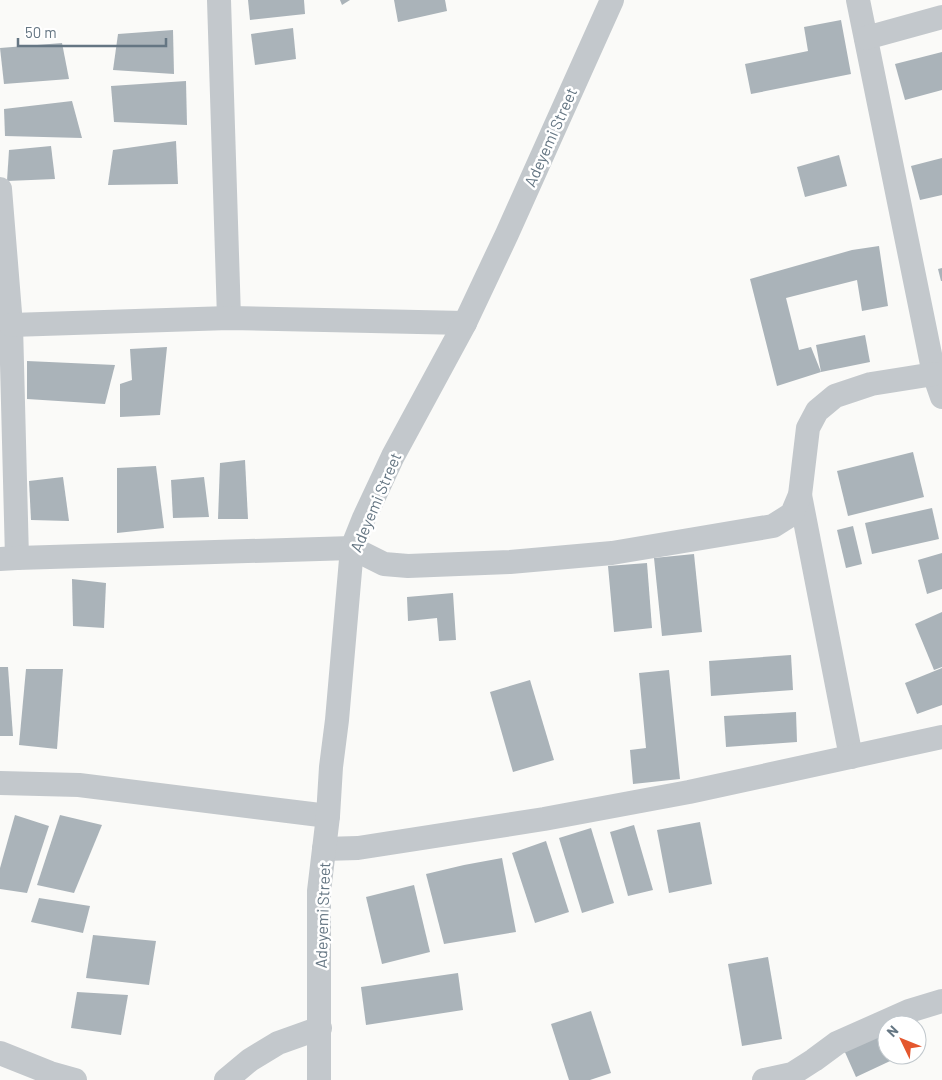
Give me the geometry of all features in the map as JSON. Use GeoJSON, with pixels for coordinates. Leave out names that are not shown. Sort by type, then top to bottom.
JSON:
{"type":"FeatureCollection","features":[{"type":"Feature","properties":{"kind":"street"},"geometry":{"type":"LineString","coordinates":[[219,0],[229,318]]}},
{"type":"Feature","properties":{"kind":"street","name":"Adeyemi Street"},"geometry":{"type":"LineString","coordinates":[[320,1080],[320,891],[352,548],[393,456],[465,323],[612,0]]}},
{"type":"Feature","properties":{"kind":"street"},"geometry":{"type":"LineString","coordinates":[[858,0],[934,374],[942,397]]}},
{"type":"Feature","properties":{"kind":"street"},"geometry":{"type":"LineString","coordinates":[[866,38],[942,17]]}},
{"type":"Feature","properties":{"kind":"street"},"geometry":{"type":"LineString","coordinates":[[0,189],[11,325],[8,559],[352,548],[384,564],[408,566],[510,562],[612,553],[773,526],[792,514],[800,495]]}},
{"type":"Feature","properties":{"kind":"street"},"geometry":{"type":"LineString","coordinates":[[11,325],[229,318],[465,323]]}},
{"type":"Feature","properties":{"kind":"street"},"geometry":{"type":"LineString","coordinates":[[851,757],[800,495],[808,428],[817,411],[835,396],[872,384],[934,374]]}},
{"type":"Feature","properties":{"kind":"street"},"geometry":{"type":"LineString","coordinates":[[324,849],[358,848],[544,819],[688,792],[942,737]]}},
{"type":"Feature","properties":{"kind":"street"},"geometry":{"type":"LineString","coordinates":[[0,783],[79,785],[328,816]]}},
{"type":"Feature","properties":{"kind":"street"},"geometry":{"type":"LineString","coordinates":[[764,1080],[792,1074],[837,1043],[909,1011],[942,1001]]}},
{"type":"Feature","properties":{"kind":"street"},"geometry":{"type":"LineString","coordinates":[[226,1080],[250,1060],[278,1043],[320,1028]]}},
{"type":"Feature","properties":{"kind":"street"},"geometry":{"type":"LineString","coordinates":[[0,1053],[50,1074],[76,1080]]}},
{"type":"Feature","properties":{"kind":"building"},"geometry":{"type":"Polygon","coordinates":[[[248,0],[304,0],[305,14],[250,20],[248,0]]]}},
{"type":"Feature","properties":{"kind":"building"},"geometry":{"type":"Polygon","coordinates":[[[340,0],[350,0],[342,5],[340,0]]]}},
{"type":"Feature","properties":{"kind":"building"},"geometry":{"type":"Polygon","coordinates":[[[394,0],[445,0],[447,11],[398,22],[394,0]]]}},
{"type":"Feature","properties":{"kind":"building"},"geometry":{"type":"Polygon","coordinates":[[[841,20],[851,74],[751,94],[745,64],[808,51],[804,27],[841,20]]]}},
{"type":"Feature","properties":{"kind":"building"},"geometry":{"type":"Polygon","coordinates":[[[293,28],[296,59],[255,65],[251,34],[293,28]]]}},
{"type":"Feature","properties":{"kind":"building"},"geometry":{"type":"Polygon","coordinates":[[[173,30],[174,74],[113,70],[118,34],[173,30]]]}},
{"type":"Feature","properties":{"kind":"building"},"geometry":{"type":"Polygon","coordinates":[[[62,43],[69,79],[4,84],[0,48],[62,43]]]}},
{"type":"Feature","properties":{"kind":"building"},"geometry":{"type":"Polygon","coordinates":[[[942,52],[942,90],[905,100],[895,64],[942,52]]]}},
{"type":"Feature","properties":{"kind":"building"},"geometry":{"type":"Polygon","coordinates":[[[186,81],[187,125],[114,122],[111,86],[186,81]]]}},
{"type":"Feature","properties":{"kind":"building"},"geometry":{"type":"Polygon","coordinates":[[[72,101],[82,138],[5,136],[4,109],[72,101]]]}},
{"type":"Feature","properties":{"kind":"building"},"geometry":{"type":"Polygon","coordinates":[[[176,141],[178,184],[108,185],[113,150],[176,141]]]}},
{"type":"Feature","properties":{"kind":"building"},"geometry":{"type":"Polygon","coordinates":[[[51,146],[55,179],[7,181],[9,150],[51,146]]]}},
{"type":"Feature","properties":{"kind":"building"},"geometry":{"type":"Polygon","coordinates":[[[839,155],[847,186],[805,197],[797,167],[839,155]]]}},
{"type":"Feature","properties":{"kind":"building"},"geometry":{"type":"Polygon","coordinates":[[[942,158],[942,195],[920,200],[911,166],[942,158]]]}},
{"type":"Feature","properties":{"kind":"building"},"geometry":{"type":"Polygon","coordinates":[[[879,246],[888,306],[862,311],[857,280],[786,298],[799,350],[811,347],[821,372],[777,386],[750,279],[852,250],[879,246]]]}},
{"type":"Feature","properties":{"kind":"building"},"geometry":{"type":"Polygon","coordinates":[[[942,268],[942,281],[941,281],[938,269],[942,268]]]}},
{"type":"Feature","properties":{"kind":"building"},"geometry":{"type":"Polygon","coordinates":[[[865,335],[870,362],[821,372],[816,345],[865,335]]]}},
{"type":"Feature","properties":{"kind":"building"},"geometry":{"type":"Polygon","coordinates":[[[167,347],[160,415],[120,417],[120,384],[132,380],[130,349],[167,347]]]}},
{"type":"Feature","properties":{"kind":"building"},"geometry":{"type":"Polygon","coordinates":[[[27,361],[115,365],[105,404],[27,399],[27,361]]]}},
{"type":"Feature","properties":{"kind":"building"},"geometry":{"type":"Polygon","coordinates":[[[913,452],[924,497],[848,516],[837,471],[913,452]]]}},
{"type":"Feature","properties":{"kind":"building"},"geometry":{"type":"Polygon","coordinates":[[[245,460],[248,519],[218,519],[220,463],[245,460]]]}},
{"type":"Feature","properties":{"kind":"building"},"geometry":{"type":"Polygon","coordinates":[[[156,466],[164,528],[117,533],[117,468],[156,466]]]}},
{"type":"Feature","properties":{"kind":"building"},"geometry":{"type":"Polygon","coordinates":[[[63,477],[69,521],[31,520],[29,481],[63,477]]]}},
{"type":"Feature","properties":{"kind":"building"},"geometry":{"type":"Polygon","coordinates":[[[204,477],[209,517],[173,518],[171,480],[204,477]]]}},
{"type":"Feature","properties":{"kind":"building"},"geometry":{"type":"Polygon","coordinates":[[[932,508],[939,539],[872,554],[865,523],[932,508]]]}},
{"type":"Feature","properties":{"kind":"building"},"geometry":{"type":"Polygon","coordinates":[[[853,526],[862,564],[846,568],[837,530],[853,526]]]}},
{"type":"Feature","properties":{"kind":"building"},"geometry":{"type":"Polygon","coordinates":[[[942,553],[942,589],[927,594],[918,560],[942,553]]]}},
{"type":"Feature","properties":{"kind":"building"},"geometry":{"type":"Polygon","coordinates":[[[694,554],[702,632],[662,636],[654,558],[694,554]]]}},
{"type":"Feature","properties":{"kind":"building"},"geometry":{"type":"Polygon","coordinates":[[[647,563],[652,628],[614,632],[608,566],[647,563]]]}},
{"type":"Feature","properties":{"kind":"building"},"geometry":{"type":"Polygon","coordinates":[[[72,579],[106,583],[104,628],[73,626],[72,579]]]}},
{"type":"Feature","properties":{"kind":"building"},"geometry":{"type":"Polygon","coordinates":[[[453,593],[456,640],[439,641],[437,618],[408,621],[407,597],[453,593]]]}},
{"type":"Feature","properties":{"kind":"building"},"geometry":{"type":"Polygon","coordinates":[[[942,612],[942,667],[934,670],[915,624],[942,612]]]}},
{"type":"Feature","properties":{"kind":"building"},"geometry":{"type":"Polygon","coordinates":[[[791,655],[793,690],[711,696],[709,661],[791,655]]]}},
{"type":"Feature","properties":{"kind":"building"},"geometry":{"type":"Polygon","coordinates":[[[0,667],[8,667],[13,736],[0,736],[0,667]]]}},
{"type":"Feature","properties":{"kind":"building"},"geometry":{"type":"Polygon","coordinates":[[[942,668],[942,705],[917,714],[905,683],[942,668]]]}},
{"type":"Feature","properties":{"kind":"building"},"geometry":{"type":"Polygon","coordinates":[[[26,669],[63,669],[57,749],[19,745],[26,669]]]}},
{"type":"Feature","properties":{"kind":"building"},"geometry":{"type":"Polygon","coordinates":[[[669,670],[680,779],[633,784],[630,750],[646,748],[639,673],[669,670]]]}},
{"type":"Feature","properties":{"kind":"building"},"geometry":{"type":"Polygon","coordinates":[[[530,680],[554,760],[513,772],[490,692],[530,680]]]}},
{"type":"Feature","properties":{"kind":"building"},"geometry":{"type":"Polygon","coordinates":[[[796,712],[797,742],[726,747],[724,716],[796,712]]]}},
{"type":"Feature","properties":{"kind":"building"},"geometry":{"type":"Polygon","coordinates":[[[15,815],[49,826],[27,893],[0,889],[0,868],[15,815]]]}},
{"type":"Feature","properties":{"kind":"building"},"geometry":{"type":"Polygon","coordinates":[[[60,815],[102,825],[74,893],[37,885],[60,815]]]}},
{"type":"Feature","properties":{"kind":"building"},"geometry":{"type":"Polygon","coordinates":[[[700,822],[712,884],[669,893],[657,830],[700,822]]]}},
{"type":"Feature","properties":{"kind":"building"},"geometry":{"type":"Polygon","coordinates":[[[634,825],[653,890],[628,896],[610,832],[634,825]]]}},
{"type":"Feature","properties":{"kind":"building"},"geometry":{"type":"Polygon","coordinates":[[[591,828],[614,903],[582,913],[559,838],[591,828]]]}},
{"type":"Feature","properties":{"kind":"building"},"geometry":{"type":"Polygon","coordinates":[[[546,841],[569,912],[535,923],[512,853],[546,841]]]}},
{"type":"Feature","properties":{"kind":"building"},"geometry":{"type":"Polygon","coordinates":[[[502,858],[516,932],[444,944],[426,874],[502,858]]]}},
{"type":"Feature","properties":{"kind":"building"},"geometry":{"type":"Polygon","coordinates":[[[414,885],[430,952],[382,964],[366,897],[414,885]]]}},
{"type":"Feature","properties":{"kind":"building"},"geometry":{"type":"Polygon","coordinates":[[[39,898],[90,906],[83,933],[31,922],[39,898]]]}},
{"type":"Feature","properties":{"kind":"building"},"geometry":{"type":"Polygon","coordinates":[[[93,935],[156,941],[149,985],[86,978],[93,935]]]}},
{"type":"Feature","properties":{"kind":"building"},"geometry":{"type":"Polygon","coordinates":[[[768,957],[782,1039],[742,1046],[728,964],[768,957]]]}},
{"type":"Feature","properties":{"kind":"building"},"geometry":{"type":"Polygon","coordinates":[[[458,973],[463,1010],[366,1025],[361,987],[458,973]]]}},
{"type":"Feature","properties":{"kind":"building"},"geometry":{"type":"Polygon","coordinates":[[[77,992],[128,995],[121,1035],[71,1028],[77,992]]]}},
{"type":"Feature","properties":{"kind":"building"},"geometry":{"type":"Polygon","coordinates":[[[591,1011],[611,1073],[590,1080],[569,1080],[551,1024],[591,1011]]]}},
{"type":"Feature","properties":{"kind":"building"},"geometry":{"type":"Polygon","coordinates":[[[877,1035],[877,1065],[882,1065],[856,1077],[844,1050],[877,1035]]]}}]}
